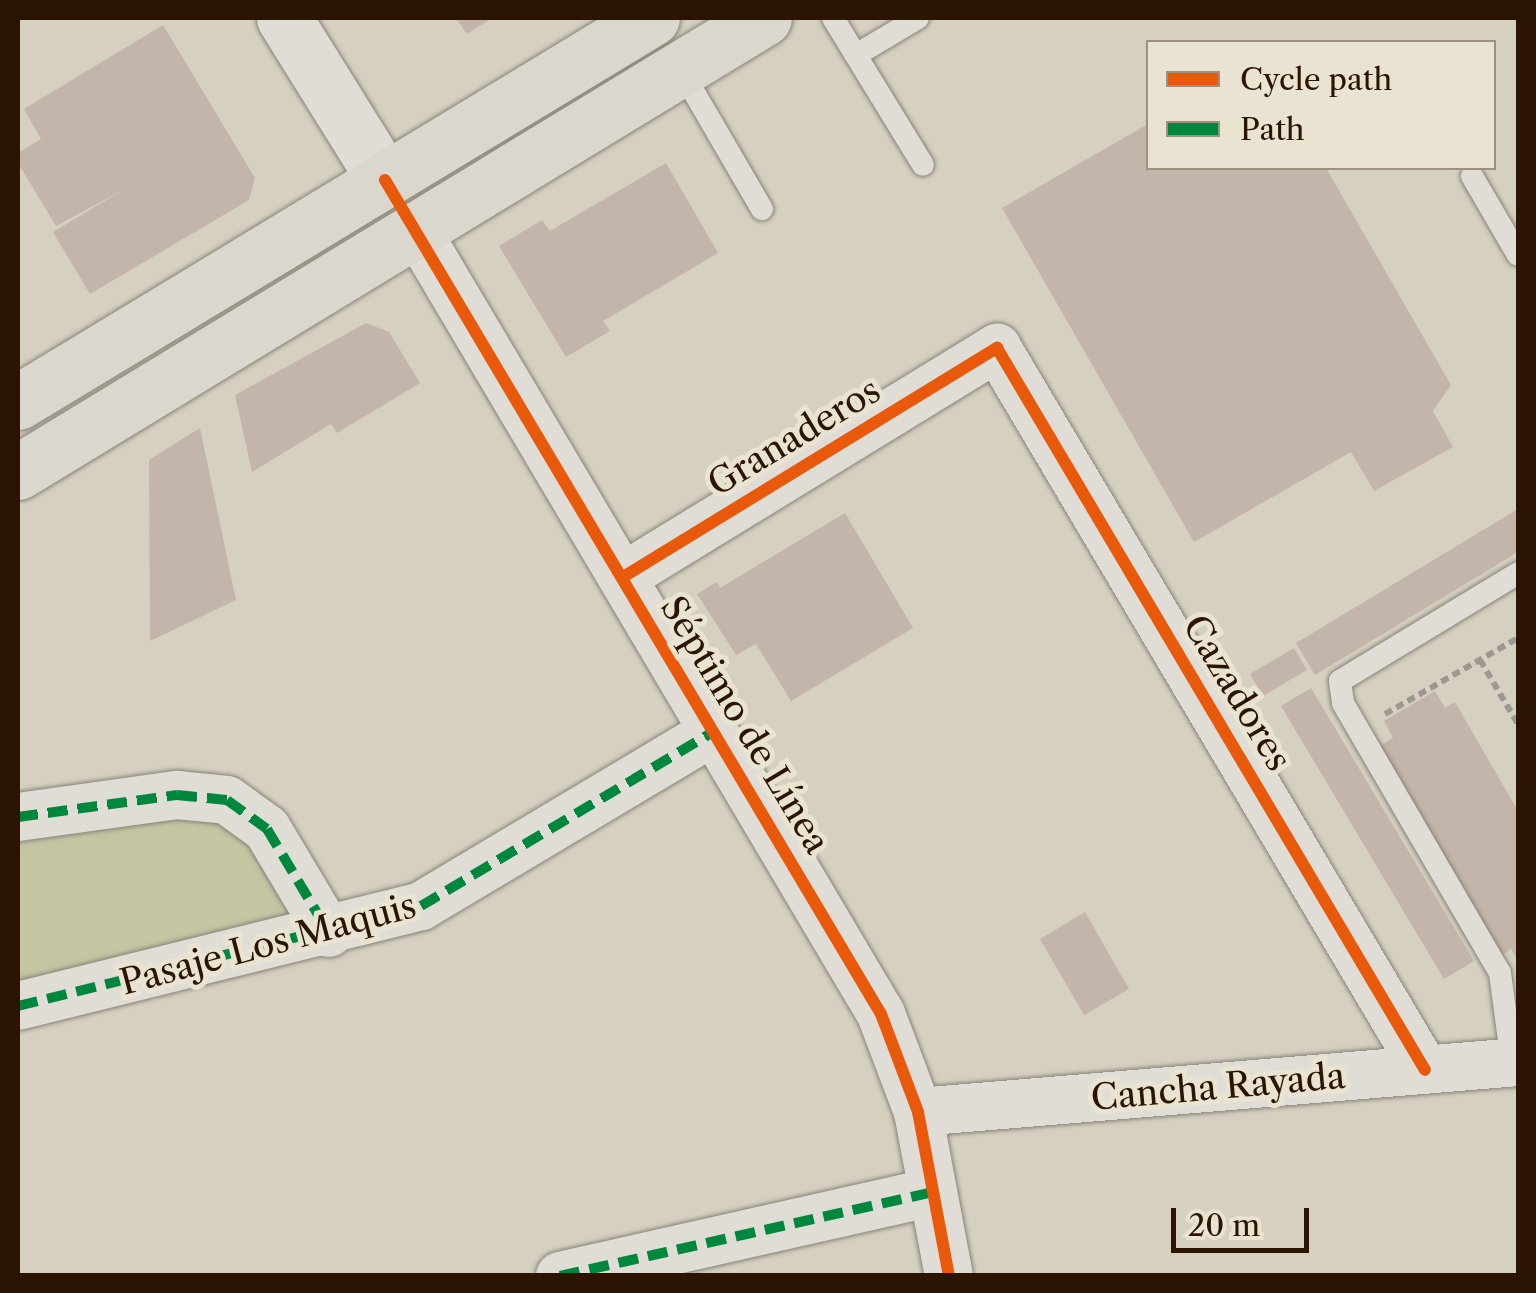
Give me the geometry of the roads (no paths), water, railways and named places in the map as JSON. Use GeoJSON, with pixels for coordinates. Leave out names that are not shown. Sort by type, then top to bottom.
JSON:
{"type":"FeatureCollection","features":[{"type":"Feature","properties":{"kind":"main road"},"geometry":{"type":"LineString","coordinates":[[284,18],[385,180]]}},
{"type":"Feature","properties":{"kind":"main road"},"geometry":{"type":"LineString","coordinates":[[18,402],[652,18]]}},
{"type":"Feature","properties":{"kind":"main road"},"geometry":{"type":"LineString","coordinates":[[18,472],[418,233],[764,18]]}},
{"type":"Feature","properties":{"kind":"street","name":"Séptimo de Línea"},"geometry":{"type":"LineString","coordinates":[[418,233],[881,1014],[918,1112],[948,1276]]}},
{"type":"Feature","properties":{"kind":"street","name":"Granaderos"},"geometry":{"type":"LineString","coordinates":[[623,577],[997,348]]}},
{"type":"Feature","properties":{"kind":"street","name":"Cazadores"},"geometry":{"type":"LineString","coordinates":[[997,348],[1426,1070]]}},
{"type":"Feature","properties":{"kind":"street","name":"Pasaje Los Maquis"},"geometry":{"type":"LineString","coordinates":[[18,1006],[328,934],[448,894],[714,731]]}},
{"type":"Feature","properties":{"kind":"street"},"geometry":{"type":"LineString","coordinates":[[18,817],[178,795],[227,800],[267,829],[328,934]]}},
{"type":"Feature","properties":{"kind":"street","name":"Cancha Rayada"},"geometry":{"type":"LineString","coordinates":[[918,1112],[1515,1062]]}},
{"type":"Feature","properties":{"kind":"street"},"geometry":{"type":"LineString","coordinates":[[560,1276],[933,1192]]}},
{"type":"Feature","properties":{"kind":"lane"},"geometry":{"type":"LineString","coordinates":[[833,18],[922,166]]}},
{"type":"Feature","properties":{"kind":"lane"},"geometry":{"type":"LineString","coordinates":[[856,54],[918,18]]}},
{"type":"Feature","properties":{"kind":"lane"},"geometry":{"type":"LineString","coordinates":[[680,69],[762,209]]}},
{"type":"Feature","properties":{"kind":"lane"},"geometry":{"type":"LineString","coordinates":[[1472,176],[1518,255]]}},
{"type":"Feature","properties":{"kind":"lane"},"geometry":{"type":"LineString","coordinates":[[1515,1062],[1500,973],[1343,703],[1340,681],[1518,573]]}}]}
